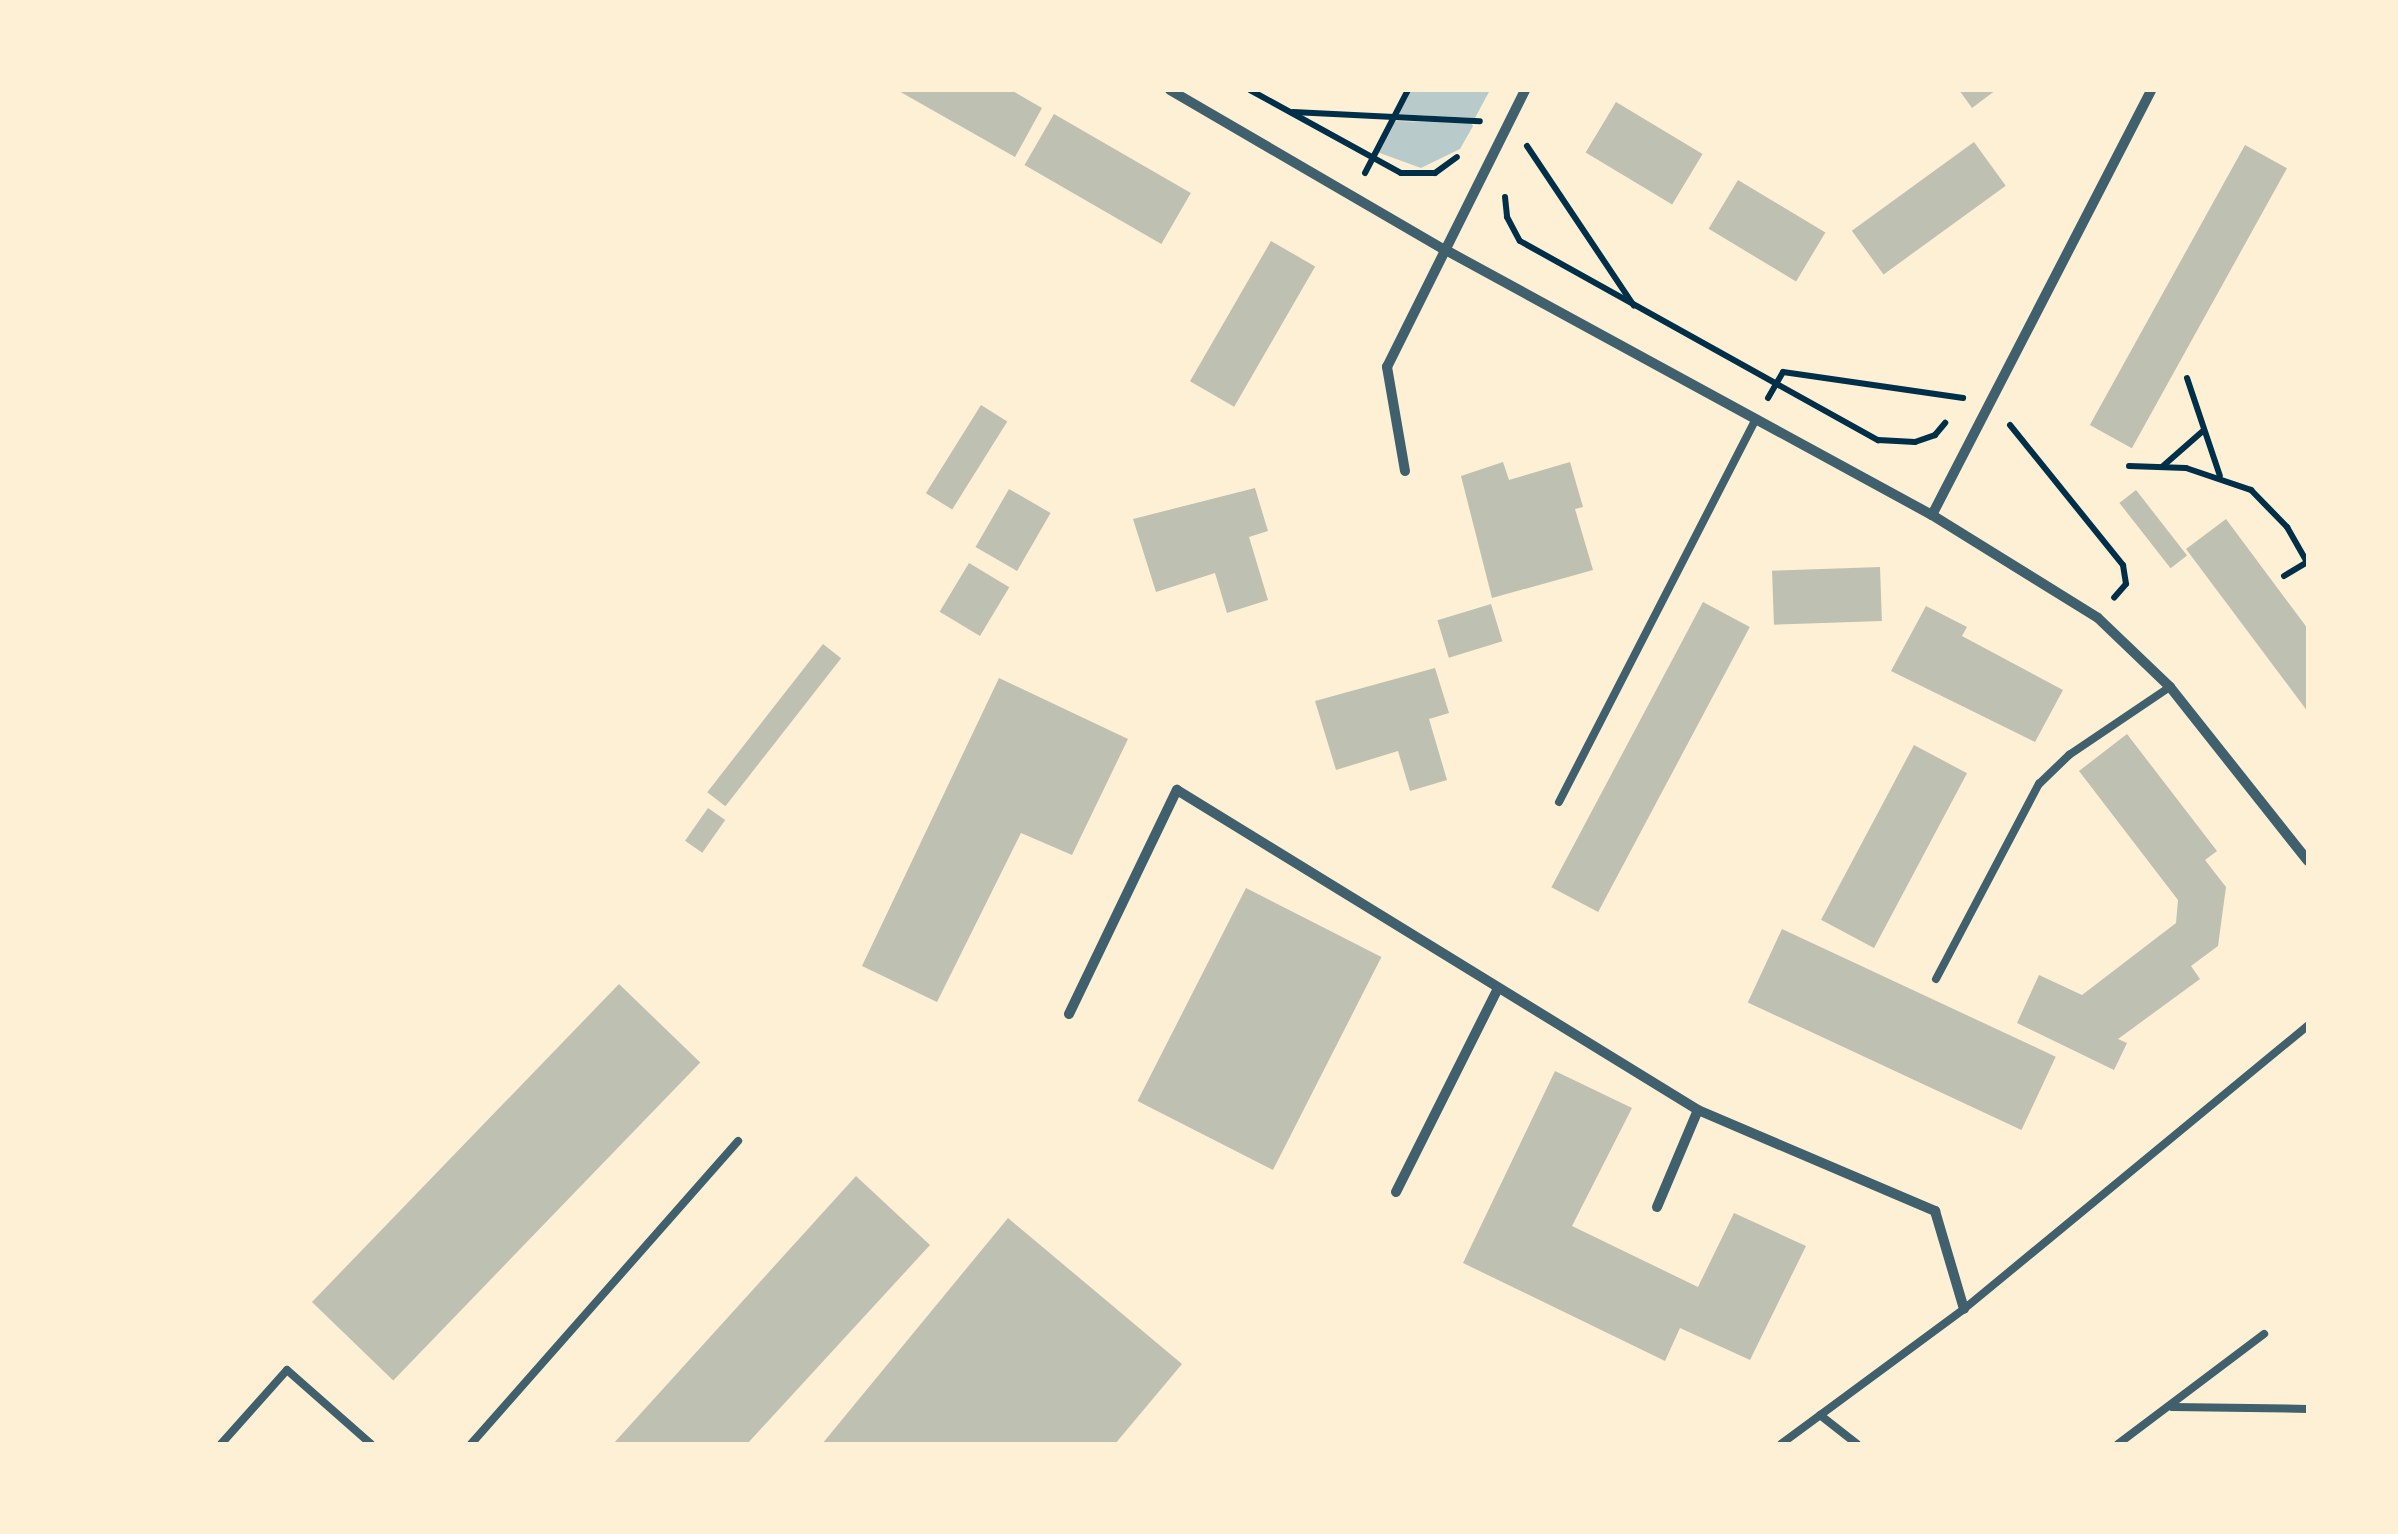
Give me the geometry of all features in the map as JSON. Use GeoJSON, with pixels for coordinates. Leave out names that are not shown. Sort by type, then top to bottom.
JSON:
{"type":"FeatureCollection","features":[{"type":"Feature","properties":{"kind":"street"},"geometry":{"type":"LineString","coordinates":[[1170,90],[1442,248],[1932,516],[2098,618],[2170,687],[2308,860]]}},
{"type":"Feature","properties":{"kind":"street"},"geometry":{"type":"LineString","coordinates":[[1405,471],[1387,367],[1442,248],[1525,90]]}},
{"type":"Feature","properties":{"kind":"street"},"geometry":{"type":"LineString","coordinates":[[1932,516],[2151,90]]}},
{"type":"Feature","properties":{"kind":"street"},"geometry":{"type":"LineString","coordinates":[[1069,1014],[1177,790],[1698,1110],[1935,1211],[1964,1309]]}},
{"type":"Feature","properties":{"kind":"street"},"geometry":{"type":"LineString","coordinates":[[1396,1192],[1498,988]]}},
{"type":"Feature","properties":{"kind":"street"},"geometry":{"type":"LineString","coordinates":[[1657,1208],[1698,1110]]}},
{"type":"Feature","properties":{"kind":"lane"},"geometry":{"type":"LineString","coordinates":[[1559,802],[1755,422]]}},
{"type":"Feature","properties":{"kind":"lane"},"geometry":{"type":"LineString","coordinates":[[1936,979],[2040,784],[2068,755],[2170,687]]}},
{"type":"Feature","properties":{"kind":"lane"},"geometry":{"type":"LineString","coordinates":[[1782,1444],[1964,1309],[2190,1116],[2308,1025]]}},
{"type":"Feature","properties":{"kind":"lane"},"geometry":{"type":"LineString","coordinates":[[471,1444],[738,1141]]}},
{"type":"Feature","properties":{"kind":"lane"},"geometry":{"type":"LineString","coordinates":[[2118,1444],[2172,1408],[2264,1334]]}},
{"type":"Feature","properties":{"kind":"lane"},"geometry":{"type":"LineString","coordinates":[[221,1444],[287,1370],[370,1444]]}},
{"type":"Feature","properties":{"kind":"lane"},"geometry":{"type":"LineString","coordinates":[[2172,1408],[2308,1410]]}},
{"type":"Feature","properties":{"kind":"lane"},"geometry":{"type":"LineString","coordinates":[[1820,1415],[1857,1444]]}},
{"type":"Feature","properties":{"kind":"path"},"geometry":{"type":"LineString","coordinates":[[1250,90],[1372,157],[1420,176],[1443,170],[1466,149]]}},
{"type":"Feature","properties":{"kind":"path"},"geometry":{"type":"LineString","coordinates":[[1355,198],[1408,90]]}},
{"type":"Feature","properties":{"kind":"path"},"geometry":{"type":"LineString","coordinates":[[1476,132],[1490,106]]}},
{"type":"Feature","properties":{"kind":"path"},"geometry":{"type":"LineString","coordinates":[[1291,112],[1482,121]]}},
{"type":"Feature","properties":{"kind":"path"},"geometry":{"type":"LineString","coordinates":[[1518,155],[1532,127]]}},
{"type":"Feature","properties":{"kind":"path"},"geometry":{"type":"LineString","coordinates":[[1524,142],[1635,307]]}},
{"type":"Feature","properties":{"kind":"path"},"geometry":{"type":"LineString","coordinates":[[1508,182],[1506,217],[1520,241],[1775,385],[1894,444],[1935,435],[1949,417]]}},
{"type":"Feature","properties":{"kind":"path"},"geometry":{"type":"LineString","coordinates":[[1755,422],[1782,372],[1990,402],[2123,565],[2126,584],[2098,618]]}},
{"type":"Feature","properties":{"kind":"path"},"geometry":{"type":"LineString","coordinates":[[2188,378],[2220,476]]}},
{"type":"Feature","properties":{"kind":"path"},"geometry":{"type":"LineString","coordinates":[[1956,407],[1970,380]]}},
{"type":"Feature","properties":{"kind":"path"},"geometry":{"type":"LineString","coordinates":[[2162,467],[2203,431]]}},
{"type":"Feature","properties":{"kind":"path"},"geometry":{"type":"LineString","coordinates":[[2129,466],[2220,476],[2251,490],[2287,527],[2308,562],[2284,576]]}},
{"type":"Feature","properties":{"kind":"shaded area"},"geometry":{"type":"Polygon","coordinates":[[[1410,90],[1490,90],[1475,118],[1397,114],[1410,90]]]}},
{"type":"Feature","properties":{"kind":"shaded area"},"geometry":{"type":"Polygon","coordinates":[[[1393,121],[1473,126],[1460,149],[1421,168],[1377,152],[1393,121]]]}},
{"type":"Feature","properties":{"kind":"building"},"geometry":{"type":"Polygon","coordinates":[[[897,90],[1011,90],[1042,108],[1015,157],[897,90]]]}},
{"type":"Feature","properties":{"kind":"building"},"geometry":{"type":"Polygon","coordinates":[[[1959,90],[1996,90],[1972,108],[1959,90]]]}},
{"type":"Feature","properties":{"kind":"building"},"geometry":{"type":"Polygon","coordinates":[[[1616,102],[1703,154],[1672,205],[1586,153],[1616,102]]]}},
{"type":"Feature","properties":{"kind":"building"},"geometry":{"type":"Polygon","coordinates":[[[1054,114],[1191,193],[1161,244],[1024,165],[1054,114]]]}},
{"type":"Feature","properties":{"kind":"building"},"geometry":{"type":"Polygon","coordinates":[[[1974,142],[2006,186],[1884,274],[1852,231],[1974,142]]]}},
{"type":"Feature","properties":{"kind":"building"},"geometry":{"type":"Polygon","coordinates":[[[2245,145],[2287,168],[2132,448],[2090,425],[2245,145]]]}},
{"type":"Feature","properties":{"kind":"building"},"geometry":{"type":"Polygon","coordinates":[[[1738,180],[1825,233],[1796,281],[1709,229],[1738,180]]]}},
{"type":"Feature","properties":{"kind":"building"},"geometry":{"type":"Polygon","coordinates":[[[1271,241],[1315,266],[1234,407],[1190,381],[1271,241]]]}},
{"type":"Feature","properties":{"kind":"building"},"geometry":{"type":"Polygon","coordinates":[[[981,405],[1007,421],[952,510],[926,493],[981,405]]]}},
{"type":"Feature","properties":{"kind":"building"},"geometry":{"type":"Polygon","coordinates":[[[1503,462],[1509,480],[1570,462],[1583,507],[1575,509],[1593,570],[1492,598],[1461,476],[1503,462]]]}},
{"type":"Feature","properties":{"kind":"building"},"geometry":{"type":"Polygon","coordinates":[[[1255,488],[1268,531],[1249,537],[1268,600],[1227,613],[1215,573],[1156,592],[1133,519],[1255,488]]]}},
{"type":"Feature","properties":{"kind":"building"},"geometry":{"type":"Polygon","coordinates":[[[1009,489],[1051,513],[1017,571],[976,547],[1009,489]]]}},
{"type":"Feature","properties":{"kind":"building"},"geometry":{"type":"Polygon","coordinates":[[[2136,490],[2187,555],[2171,568],[2119,503],[2136,490]]]}},
{"type":"Feature","properties":{"kind":"building"},"geometry":{"type":"Polygon","coordinates":[[[2226,519],[2308,629],[2308,712],[2186,549],[2226,519]]]}},
{"type":"Feature","properties":{"kind":"building"},"geometry":{"type":"Polygon","coordinates":[[[969,563],[1009,587],[980,636],[940,612],[969,563]]]}},
{"type":"Feature","properties":{"kind":"building"},"geometry":{"type":"Polygon","coordinates":[[[1880,567],[1882,621],[1774,625],[1772,571],[1880,567]]]}},
{"type":"Feature","properties":{"kind":"building"},"geometry":{"type":"Polygon","coordinates":[[[1703,602],[1750,627],[1598,912],[1551,887],[1703,602]]]}},
{"type":"Feature","properties":{"kind":"building"},"geometry":{"type":"Polygon","coordinates":[[[1491,604],[1502,641],[1449,658],[1437,620],[1491,604]]]}},
{"type":"Feature","properties":{"kind":"building"},"geometry":{"type":"Polygon","coordinates":[[[1926,606],[1967,627],[1962,636],[2063,690],[2035,742],[1891,671],[1926,606]]]}},
{"type":"Feature","properties":{"kind":"building"},"geometry":{"type":"Polygon","coordinates":[[[823,644],[841,658],[725,806],[707,792],[823,644]]]}},
{"type":"Feature","properties":{"kind":"building"},"geometry":{"type":"Polygon","coordinates":[[[1435,668],[1449,713],[1429,719],[1447,780],[1410,791],[1398,751],[1336,770],[1315,701],[1435,668]]]}},
{"type":"Feature","properties":{"kind":"building"},"geometry":{"type":"Polygon","coordinates":[[[999,678],[1128,739],[1072,855],[1021,833],[937,1002],[862,966],[999,678]]]}},
{"type":"Feature","properties":{"kind":"building"},"geometry":{"type":"Polygon","coordinates":[[[2127,734],[2217,851],[2205,860],[2226,887],[2218,946],[2191,966],[2200,979],[2118,1039],[2127,1043],[2114,1070],[2017,1023],[2039,975],[2082,995],[2176,923],[2178,900],[2079,771],[2127,734]]]}},
{"type":"Feature","properties":{"kind":"building"},"geometry":{"type":"Polygon","coordinates":[[[1914,745],[1967,773],[1874,948],[1821,920],[1914,745]]]}},
{"type":"Feature","properties":{"kind":"building"},"geometry":{"type":"Polygon","coordinates":[[[708,808],[725,820],[702,853],[685,841],[708,808]]]}},
{"type":"Feature","properties":{"kind":"building"},"geometry":{"type":"Polygon","coordinates":[[[1246,888],[1381,957],[1273,1170],[1137,1101],[1246,888]]]}},
{"type":"Feature","properties":{"kind":"building"},"geometry":{"type":"Polygon","coordinates":[[[1782,929],[2056,1057],[2021,1130],[1748,1002],[1782,929]]]}},
{"type":"Feature","properties":{"kind":"building"},"geometry":{"type":"Polygon","coordinates":[[[619,984],[700,1062],[393,1380],[312,1302],[619,984]]]}},
{"type":"Feature","properties":{"kind":"building"},"geometry":{"type":"Polygon","coordinates":[[[1555,1071],[1632,1108],[1572,1226],[1698,1287],[1734,1213],[1806,1246],[1750,1360],[1680,1328],[1665,1361],[1463,1263],[1555,1071]]]}},
{"type":"Feature","properties":{"kind":"building"},"geometry":{"type":"Polygon","coordinates":[[[856,1176],[930,1245],[747,1444],[613,1444],[856,1176]]]}},
{"type":"Feature","properties":{"kind":"building"},"geometry":{"type":"Polygon","coordinates":[[[1008,1218],[1182,1364],[1115,1444],[822,1444],[1008,1218]]]}}]}
